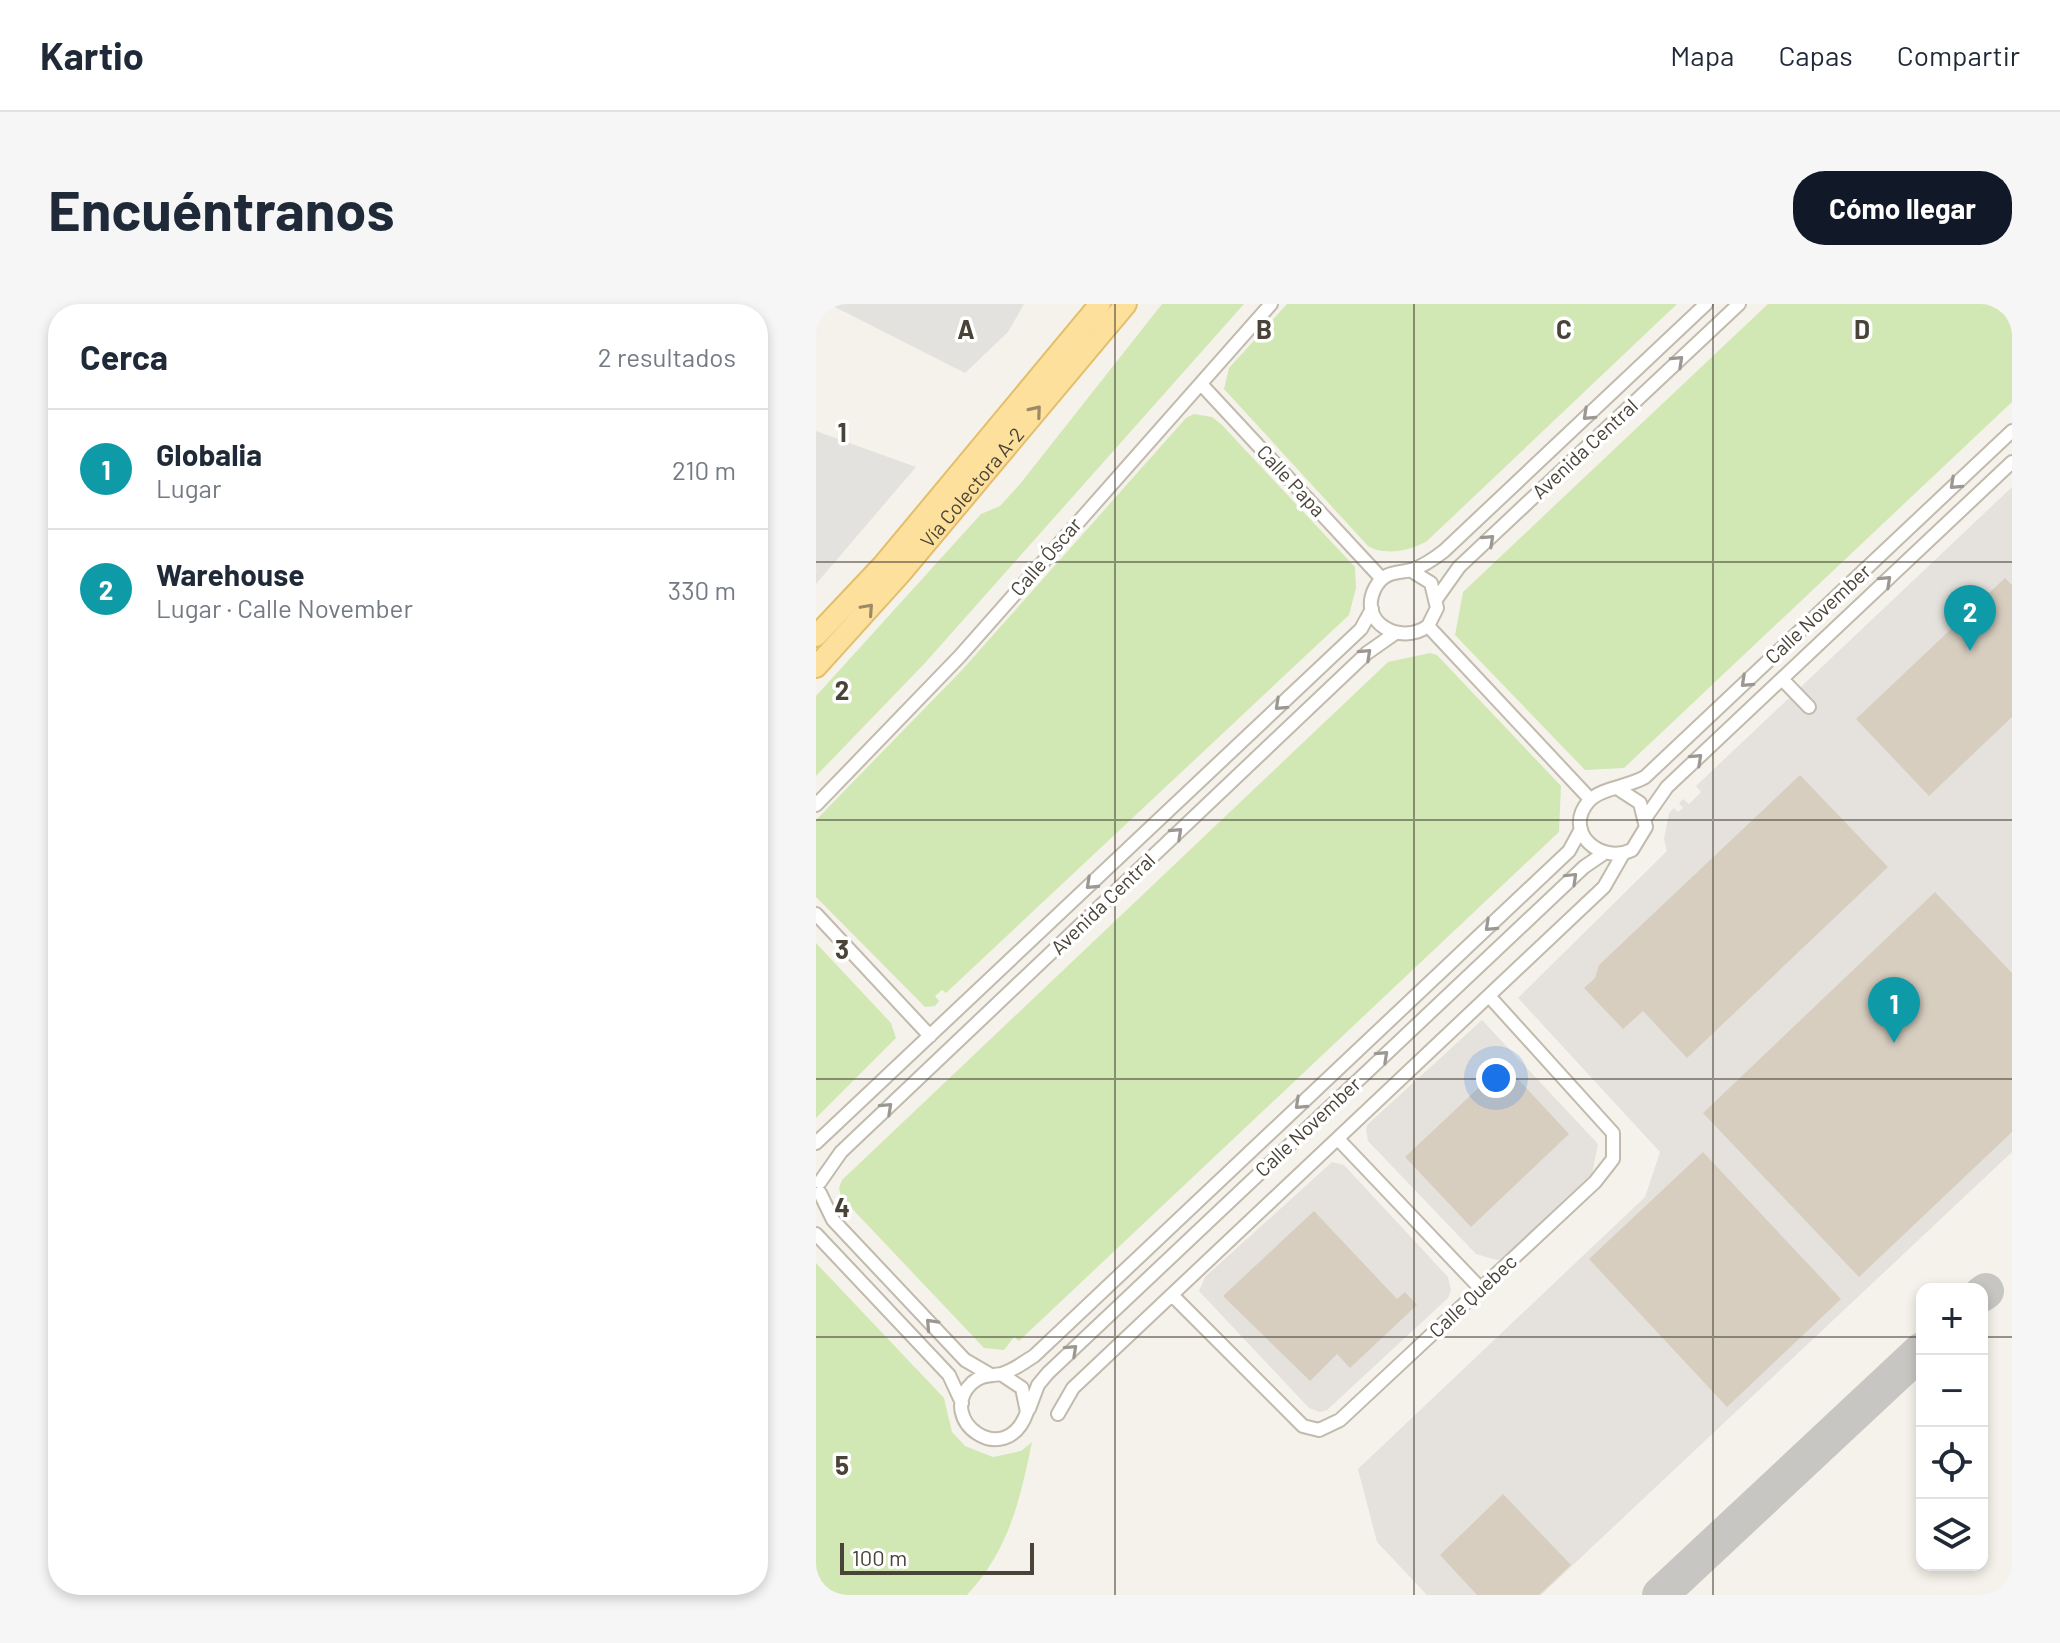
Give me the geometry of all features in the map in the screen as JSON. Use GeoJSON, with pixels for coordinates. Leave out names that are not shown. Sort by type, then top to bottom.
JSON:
{"type":"FeatureCollection","features":[{"type":"Feature","properties":{"kind":"main road","name":"Vía Colectora A-2"},"geometry":{"type":"LineString","coordinates":[[816,636],[884,564],[1100,304]]}},
{"type":"Feature","properties":{"kind":"main road","name":"Vía Colectora A-2"},"geometry":{"type":"LineString","coordinates":[[816,667],[900,574],[1126,304]]}},
{"type":"Feature","properties":{"kind":"street","name":"Calle Óscar"},"geometry":{"type":"LineString","coordinates":[[816,805],[960,656],[1271,304]]}},
{"type":"Feature","properties":{"kind":"street","name":"Avenida Central"},"geometry":{"type":"LineString","coordinates":[[1410,570],[1444,551],[1706,304]]}},
{"type":"Feature","properties":{"kind":"street","name":"Avenida Central"},"geometry":{"type":"LineString","coordinates":[[1437,598],[1459,567],[1739,304]]}},
{"type":"Feature","properties":{"kind":"street","name":"Calle Papa"},"geometry":{"type":"LineString","coordinates":[[1201,384],[1382,579]]}},
{"type":"Feature","properties":{"kind":"street","name":"Calle November"},"geometry":{"type":"LineString","coordinates":[[1620,790],[1652,771],[2012,431]]}},
{"type":"Feature","properties":{"kind":"street","name":"Calle November"},"geometry":{"type":"LineString","coordinates":[[1646,817],[1661,793],[2012,462]]}},
{"type":"Feature","properties":{"kind":"street"},"geometry":{"type":"LineString","coordinates":[[1410,570],[1431,583],[1437,598],[1434,618],[1428,626],[1412,635],[1394,634],[1380,625],[1372,609],[1375,587],[1391,573],[1410,570]]}},
{"type":"Feature","properties":{"kind":"street","name":"Avenida Central"},"geometry":{"type":"LineString","coordinates":[[816,1143],[1361,629],[1372,609]]}},
{"type":"Feature","properties":{"kind":"street"},"geometry":{"type":"LineString","coordinates":[[1428,626],[1590,799]]}},
{"type":"Feature","properties":{"kind":"street","name":"Avenida Central"},"geometry":{"type":"LineString","coordinates":[[818,1188],[841,1152],[1376,644],[1394,634]]}},
{"type":"Feature","properties":{"kind":"street","name":"Calle November"},"geometry":{"type":"LineString","coordinates":[[1782,679],[1809,707]]}},
{"type":"Feature","properties":{"kind":"street"},"geometry":{"type":"LineString","coordinates":[[1620,790],[1634,797],[1646,817],[1644,836],[1623,854],[1603,854],[1589,845],[1581,829],[1584,808],[1599,793],[1620,790]]}},
{"type":"Feature","properties":{"kind":"street","name":"Calle November"},"geometry":{"type":"LineString","coordinates":[[995,1374],[1034,1356],[1569,851],[1581,829]]}},
{"type":"Feature","properties":{"kind":"street","name":"Calle November"},"geometry":{"type":"LineString","coordinates":[[1027,1412],[1038,1385],[1048,1373],[1584,867],[1603,854]]}},
{"type":"Feature","properties":{"kind":"street","name":"Calle November"},"geometry":{"type":"LineString","coordinates":[[1058,1414],[1073,1388],[1604,887],[1623,854]]}},
{"type":"Feature","properties":{"kind":"street"},"geometry":{"type":"LineString","coordinates":[[816,914],[930,1036]]}},
{"type":"Feature","properties":{"kind":"street","name":"Calle Quebec"},"geometry":{"type":"LineString","coordinates":[[1172,1295],[1303,1426],[1319,1430],[1340,1420],[1606,1171],[1615,1151],[1613,1133],[1489,996]]}},
{"type":"Feature","properties":{"kind":"street"},"geometry":{"type":"LineString","coordinates":[[1338,1139],[1480,1288]]}},
{"type":"Feature","properties":{"kind":"street"},"geometry":{"type":"LineString","coordinates":[[816,1234],[949,1375],[962,1403],[967,1424],[974,1433],[995,1440],[1016,1432],[1027,1412],[1022,1388],[965,1360],[833,1220],[818,1188]]}},
{"type":"Feature","properties":{"kind":"street"},"geometry":{"type":"LineString","coordinates":[[962,1403],[971,1384],[995,1374]]}},
{"type":"Feature","properties":{"kind":"shaded area"},"geometry":{"type":"Polygon","coordinates":[[[829,304],[1024,304],[1008,332],[965,373],[829,304]]]}},
{"type":"Feature","properties":{"kind":"shaded area"},"geometry":{"type":"Polygon","coordinates":[[[816,431],[916,467],[816,584],[816,431]]]}},
{"type":"Feature","properties":{"kind":"shaded area"},"geometry":{"type":"Polygon","coordinates":[[[2012,487],[2012,1152],[1541,1595],[1427,1595],[1377,1542],[1358,1469],[1645,1197],[1660,1152],[1518,998],[1667,851],[1664,839],[1669,813],[1674,808],[1678,812],[1683,808],[1679,803],[1683,799],[1689,804],[1701,792],[1696,786],[2012,487]]]}},
{"type":"Feature","properties":{"kind":"shaded area"},"geometry":{"type":"Polygon","coordinates":[[[1482,1020],[1598,1144],[1592,1174],[1505,1258],[1497,1260],[1476,1254],[1368,1141],[1366,1130],[1367,1125],[1482,1020]]]}},
{"type":"Feature","properties":{"kind":"shaded area"},"geometry":{"type":"Polygon","coordinates":[[[1332,1162],[1344,1165],[1448,1277],[1451,1290],[1448,1298],[1327,1410],[1320,1412],[1309,1408],[1199,1291],[1205,1277],[1332,1162]]]}},
{"type":"Feature","properties":{"kind":"green space"},"geometry":{"type":"Polygon","coordinates":[[[1162,304],[1244,304],[925,663],[816,776],[816,696],[981,514],[1000,506],[1020,484],[1162,304]]]}},
{"type":"Feature","properties":{"kind":"green space"},"geometry":{"type":"Polygon","coordinates":[[[1287,304],[1677,304],[1427,541],[1406,550],[1382,551],[1368,546],[1224,389],[1229,368],[1287,304]]]}},
{"type":"Feature","properties":{"kind":"green space"},"geometry":{"type":"Polygon","coordinates":[[[1768,304],[2012,304],[2012,402],[1624,768],[1585,770],[1455,635],[1463,592],[1768,304]]]}},
{"type":"Feature","properties":{"kind":"green space"},"geometry":{"type":"Polygon","coordinates":[[[1194,414],[1212,417],[1221,424],[1355,567],[1356,588],[1349,615],[946,993],[942,990],[935,996],[939,1001],[935,1006],[925,1007],[816,897],[816,820],[962,670],[1186,418],[1194,414]]]}},
{"type":"Feature","properties":{"kind":"green space"},"geometry":{"type":"Polygon","coordinates":[[[1430,653],[1437,655],[1561,786],[1559,832],[1019,1341],[1014,1337],[1004,1350],[984,1348],[841,1197],[839,1188],[842,1180],[1388,662],[1430,653]]]}},
{"type":"Feature","properties":{"kind":"green space"},"geometry":{"type":"Polygon","coordinates":[[[816,943],[891,1023],[896,1038],[816,1118],[816,943]]]}},
{"type":"Feature","properties":{"kind":"green space"},"geometry":{"type":"Polygon","coordinates":[[[816,1263],[944,1398],[952,1432],[965,1446],[993,1457],[1021,1451],[1032,1442],[1023,1484],[1003,1542],[967,1595],[816,1595],[816,1263]]]}},
{"type":"Feature","properties":{"kind":"building"},"geometry":{"type":"Polygon","coordinates":[[[2005,578],[2012,585],[2012,717],[1929,796],[1856,719],[2005,578]]]}},
{"type":"Feature","properties":{"kind":"building"},"geometry":{"type":"Polygon","coordinates":[[[1800,775],[1888,867],[1687,1058],[1643,1011],[1623,1029],[1584,988],[1595,978],[1599,965],[1800,775]]]}},
{"type":"Feature","properties":{"kind":"building"},"geometry":{"type":"Polygon","coordinates":[[[1935,892],[2012,973],[2012,1132],[1859,1277],[1703,1113],[1935,892]]]}},
{"type":"Feature","properties":{"kind":"building"},"geometry":{"type":"Polygon","coordinates":[[[1504,1064],[1569,1134],[1471,1227],[1405,1157],[1504,1064]]]}},
{"type":"Feature","properties":{"kind":"building"},"geometry":{"type":"Polygon","coordinates":[[[1703,1152],[1841,1299],[1727,1407],[1589,1259],[1703,1152]]]}},
{"type":"Feature","properties":{"kind":"building"},"geometry":{"type":"Polygon","coordinates":[[[1314,1211],[1397,1299],[1405,1292],[1417,1305],[1350,1368],[1337,1354],[1310,1381],[1223,1296],[1314,1211]]]}},
{"type":"Feature","properties":{"kind":"building"},"geometry":{"type":"Polygon","coordinates":[[[1503,1494],[1571,1565],[1539,1595],[1477,1595],[1440,1555],[1503,1494]]]}},
{"type":"Feature","properties":{"kind":"taxiway"},"geometry":{"type":"LineString","coordinates":[[1660,1595],[1917,1355]]}},
{"type":"Feature","properties":{"kind":"place","name":"Warehouse"},"geometry":{"type":"Point","coordinates":[1970,651]}},
{"type":"Feature","properties":{"kind":"place","name":"Globalia"},"geometry":{"type":"Point","coordinates":[1894,1043]}}]}
